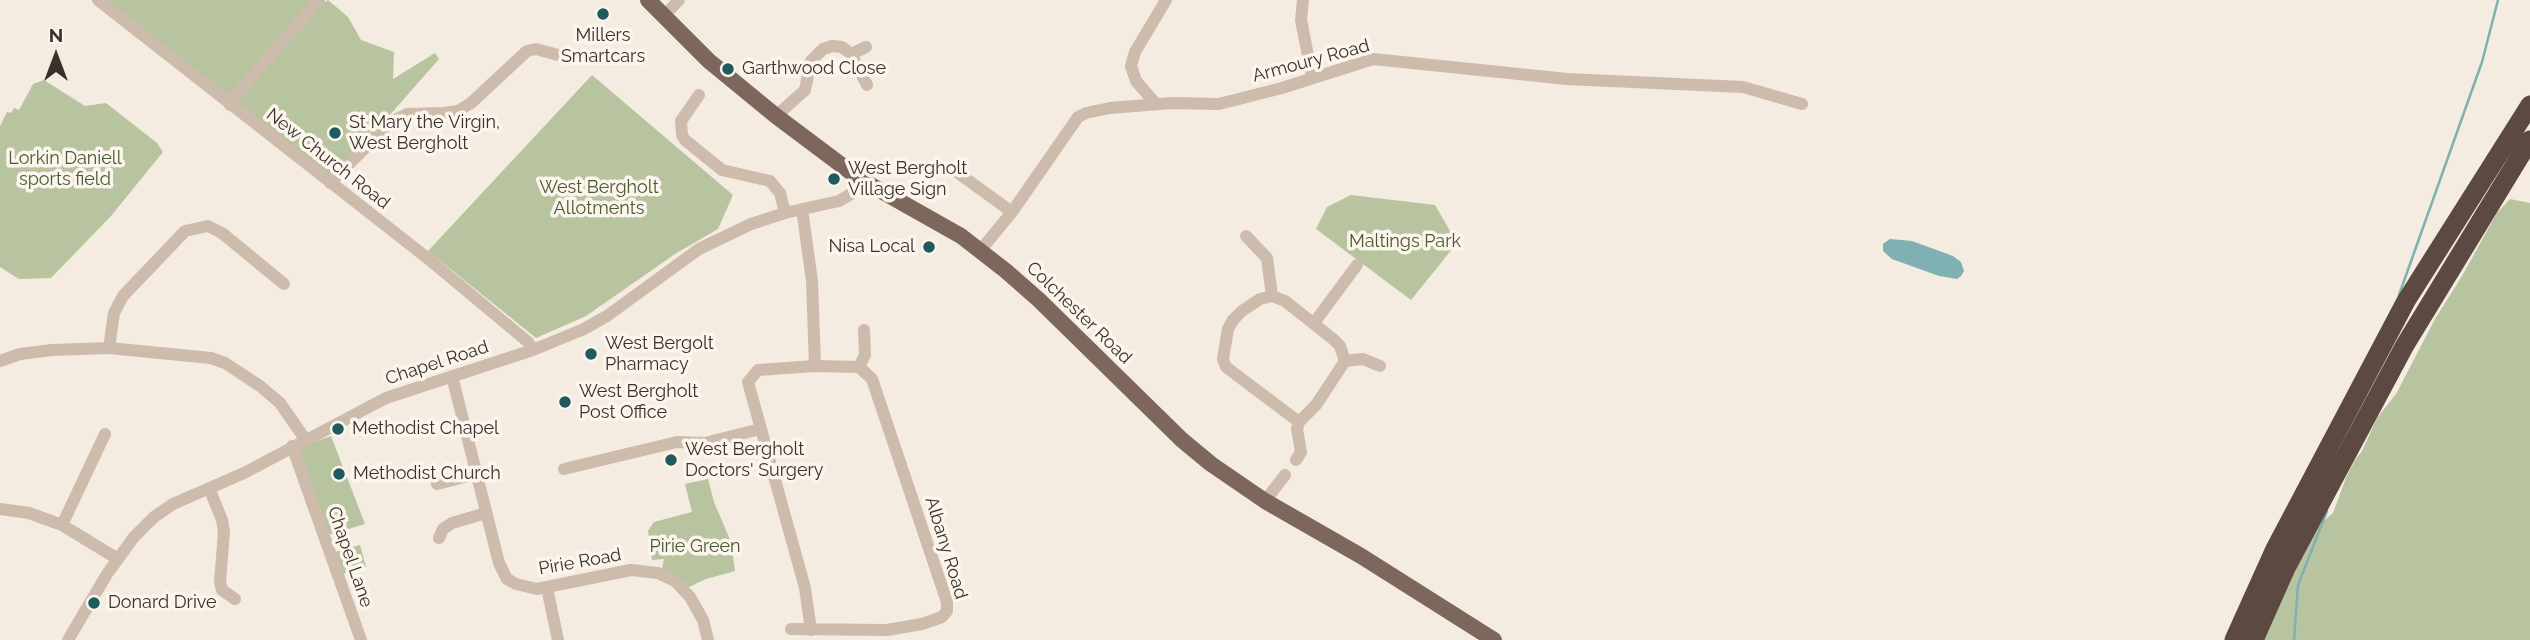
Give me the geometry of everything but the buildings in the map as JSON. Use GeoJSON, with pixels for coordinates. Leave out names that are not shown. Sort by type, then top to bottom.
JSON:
{"type":"FeatureCollection","features":[{"type":"Feature","properties":{"kind":"highway"},"geometry":{"type":"LineString","coordinates":[[2235,640],[2274,549],[2406,301],[2530,105]]}},
{"type":"Feature","properties":{"kind":"highway"},"geometry":{"type":"LineString","coordinates":[[2254,640],[2286,568],[2405,345],[2530,140]]}},
{"type":"Feature","properties":{"kind":"main road","name":"Colchester Road"},"geometry":{"type":"LineString","coordinates":[[648,0],[709,61],[776,116],[860,179],[949,229],[980,251],[1039,300],[1210,464],[1265,501],[1361,556],[1493,640]]}},
{"type":"Feature","properties":{"kind":"street","name":"New Church Road"},"geometry":{"type":"LineString","coordinates":[[98,0],[426,257],[528,342],[533,350]]}},
{"type":"Feature","properties":{"kind":"street"},"geometry":{"type":"LineString","coordinates":[[230,105],[319,0]]}},
{"type":"Feature","properties":{"kind":"street"},"geometry":{"type":"LineString","coordinates":[[664,16],[679,0]]}},
{"type":"Feature","properties":{"kind":"street"},"geometry":{"type":"LineString","coordinates":[[1156,104],[1136,81],[1131,66],[1135,52],[1166,0]]}},
{"type":"Feature","properties":{"kind":"street"},"geometry":{"type":"LineString","coordinates":[[1303,0],[1301,20],[1312,76]]}},
{"type":"Feature","properties":{"kind":"street"},"geometry":{"type":"LineString","coordinates":[[534,36],[536,49]]}},
{"type":"Feature","properties":{"kind":"street"},"geometry":{"type":"LineString","coordinates":[[776,116],[805,90],[811,61],[823,49],[842,47],[851,54],[867,85]]}},
{"type":"Feature","properties":{"kind":"street"},"geometry":{"type":"LineString","coordinates":[[851,54],[866,47]]}},
{"type":"Feature","properties":{"kind":"street"},"geometry":{"type":"LineString","coordinates":[[330,183],[391,122],[407,114],[458,111],[471,103],[527,51],[536,49],[558,55]]}},
{"type":"Feature","properties":{"kind":"street","name":"Armoury Road"},"geometry":{"type":"LineString","coordinates":[[980,251],[1012,212],[1078,117],[1110,108],[1156,104],[1219,104],[1282,88],[1312,76],[1373,59],[1567,79],[1743,87],[1802,104]]}},
{"type":"Feature","properties":{"kind":"street"},"geometry":{"type":"LineString","coordinates":[[699,94],[681,121],[685,140],[722,170],[774,184],[780,192],[785,213]]}},
{"type":"Feature","properties":{"kind":"street"},"geometry":{"type":"LineString","coordinates":[[958,173],[1012,212]]}},
{"type":"Feature","properties":{"kind":"street","name":"Chapel Road"},"geometry":{"type":"LineString","coordinates":[[68,640],[118,559],[154,517],[173,504],[244,473],[386,398],[533,350],[584,329],[607,316],[699,249],[751,224],[846,198],[860,179]]}},
{"type":"Feature","properties":{"kind":"street"},"geometry":{"type":"LineString","coordinates":[[802,209],[812,281],[815,366]]}},
{"type":"Feature","properties":{"kind":"street"},"geometry":{"type":"LineString","coordinates":[[109,348],[114,313],[123,296],[185,231],[208,226],[222,233],[284,284]]}},
{"type":"Feature","properties":{"kind":"street"},"geometry":{"type":"LineString","coordinates":[[1246,236],[1267,258],[1272,296]]}},
{"type":"Feature","properties":{"kind":"street"},"geometry":{"type":"LineString","coordinates":[[1314,323],[1357,265]]}},
{"type":"Feature","properties":{"kind":"street"},"geometry":{"type":"LineString","coordinates":[[1299,422],[1226,367],[1223,359],[1228,329],[1233,320],[1249,305],[1272,296],[1314,323],[1340,346],[1345,360]]}},
{"type":"Feature","properties":{"kind":"street"},"geometry":{"type":"LineString","coordinates":[[811,630],[805,588],[748,382],[753,372],[769,368],[859,368],[864,355],[864,330]]}},
{"type":"Feature","properties":{"kind":"street"},"geometry":{"type":"LineString","coordinates":[[0,361],[19,354],[52,350],[109,348],[189,355],[225,363],[280,402],[305,439]]}},
{"type":"Feature","properties":{"kind":"street"},"geometry":{"type":"LineString","coordinates":[[1345,360],[1363,359],[1380,366]]}},
{"type":"Feature","properties":{"kind":"street"},"geometry":{"type":"LineString","coordinates":[[1296,460],[1301,452],[1297,429],[1299,422],[1316,405],[1345,360]]}},
{"type":"Feature","properties":{"kind":"street","name":"Albany Road"},"geometry":{"type":"LineString","coordinates":[[791,629],[887,630],[922,624],[942,617],[947,611],[947,602],[872,379],[859,368]]}},
{"type":"Feature","properties":{"kind":"street","name":"Pirie Road"},"geometry":{"type":"LineString","coordinates":[[452,376],[486,513],[502,570],[508,579],[526,587],[547,588],[631,570],[658,573],[675,581],[690,597],[703,620],[708,640]]}},
{"type":"Feature","properties":{"kind":"street"},"geometry":{"type":"LineString","coordinates":[[564,469],[677,442],[705,443],[760,429]]}},
{"type":"Feature","properties":{"kind":"street"},"geometry":{"type":"LineString","coordinates":[[62,525],[105,434]]}},
{"type":"Feature","properties":{"kind":"street","name":"Chapel Lane"},"geometry":{"type":"LineString","coordinates":[[292,446],[360,640]]}},
{"type":"Feature","properties":{"kind":"street"},"geometry":{"type":"LineString","coordinates":[[437,484],[476,474]]}},
{"type":"Feature","properties":{"kind":"street"},"geometry":{"type":"LineString","coordinates":[[1265,501],[1284,475]]}},
{"type":"Feature","properties":{"kind":"street"},"geometry":{"type":"LineString","coordinates":[[209,488],[224,532],[220,582],[222,590],[235,599]]}},
{"type":"Feature","properties":{"kind":"street"},"geometry":{"type":"LineString","coordinates":[[0,509],[29,513],[62,525],[118,559]]}},
{"type":"Feature","properties":{"kind":"street"},"geometry":{"type":"LineString","coordinates":[[439,538],[443,529],[452,523],[486,513]]}},
{"type":"Feature","properties":{"kind":"street"},"geometry":{"type":"LineString","coordinates":[[547,588],[558,640]]}},
{"type":"Feature","properties":{"kind":"green space"},"geometry":{"type":"Polygon","coordinates":[[[104,0],[317,0],[229,99],[104,0]]]}},
{"type":"Feature","properties":{"kind":"green space"},"geometry":{"type":"Polygon","coordinates":[[[328,0],[348,17],[361,40],[394,52],[393,79],[435,53],[439,59],[330,179],[235,104],[312,11],[328,0]]]}},
{"type":"Feature","properties":{"kind":"green space","name":"West Bergholt Allotments"},"geometry":{"type":"Polygon","coordinates":[[[592,75],[733,195],[718,229],[675,254],[586,316],[536,338],[428,251],[592,75]]]}},
{"type":"Feature","properties":{"kind":"green space","name":"Lorkin Daniell sports field"},"geometry":{"type":"Polygon","coordinates":[[[44,80],[85,106],[106,103],[157,143],[163,152],[111,216],[51,278],[19,279],[0,267],[0,126],[7,112],[11,113],[14,108],[19,110],[33,84],[44,80]]]}},
{"type":"Feature","properties":{"kind":"green space","name":"Maltings Park"},"geometry":{"type":"Polygon","coordinates":[[[1351,195],[1435,205],[1457,243],[1411,300],[1316,229],[1327,207],[1351,195]]]}},
{"type":"Feature","properties":{"kind":"green space"},"geometry":{"type":"Polygon","coordinates":[[[2510,199],[2530,203],[2530,640],[2254,640],[2300,542],[2333,513],[2346,478],[2377,418],[2396,394],[2435,319],[2497,213],[2510,199]]]}},
{"type":"Feature","properties":{"kind":"green space"},"geometry":{"type":"Polygon","coordinates":[[[331,436],[365,524],[328,535],[295,449],[331,436]]]}},
{"type":"Feature","properties":{"kind":"green space","name":"Pirie Green"},"geometry":{"type":"Polygon","coordinates":[[[708,479],[714,502],[731,542],[735,571],[689,587],[662,569],[664,559],[652,560],[648,531],[654,522],[692,512],[685,484],[708,479]]]}},
{"type":"Feature","properties":{"kind":"green space"},"geometry":{"type":"Polygon","coordinates":[[[360,545],[366,567],[342,574],[335,552],[360,545]]]}},
{"type":"Feature","properties":{"kind":"water"},"geometry":{"type":"Polygon","coordinates":[[[1890,239],[1912,241],[1953,256],[1961,262],[1964,271],[1957,279],[1939,276],[1892,259],[1883,251],[1883,244],[1890,239]]]}},
{"type":"Feature","properties":{"kind":"waterway"},"geometry":{"type":"LineString","coordinates":[[2399,295],[2482,62],[2498,0]]}},
{"type":"Feature","properties":{"kind":"waterway"},"geometry":{"type":"LineString","coordinates":[[2294,640],[2298,585],[2327,511]]}},
{"type":"Feature","properties":{"kind":"place","name":"Millers Smartcars"},"geometry":{"type":"Point","coordinates":[603,14]}},
{"type":"Feature","properties":{"kind":"place","name":"Garthwood Close"},"geometry":{"type":"Point","coordinates":[728,69]}},
{"type":"Feature","properties":{"kind":"place","name":"St Mary the Virgin, West Bergholt"},"geometry":{"type":"Point","coordinates":[335,133]}},
{"type":"Feature","properties":{"kind":"place","name":"West Bergholt Village Sign"},"geometry":{"type":"Point","coordinates":[834,179]}},
{"type":"Feature","properties":{"kind":"place","name":"Nisa Local"},"geometry":{"type":"Point","coordinates":[929,247]}},
{"type":"Feature","properties":{"kind":"place","name":"West Bergolt Pharmacy"},"geometry":{"type":"Point","coordinates":[591,354]}},
{"type":"Feature","properties":{"kind":"place","name":"West Bergholt Post Office"},"geometry":{"type":"Point","coordinates":[565,402]}},
{"type":"Feature","properties":{"kind":"place","name":"Methodist Chapel"},"geometry":{"type":"Point","coordinates":[338,429]}},
{"type":"Feature","properties":{"kind":"place","name":"West Bergholt Doctors' Surgery"},"geometry":{"type":"Point","coordinates":[671,460]}},
{"type":"Feature","properties":{"kind":"place","name":"Methodist Church"},"geometry":{"type":"Point","coordinates":[339,474]}},
{"type":"Feature","properties":{"kind":"place","name":"Donard Drive"},"geometry":{"type":"Point","coordinates":[94,603]}}]}
